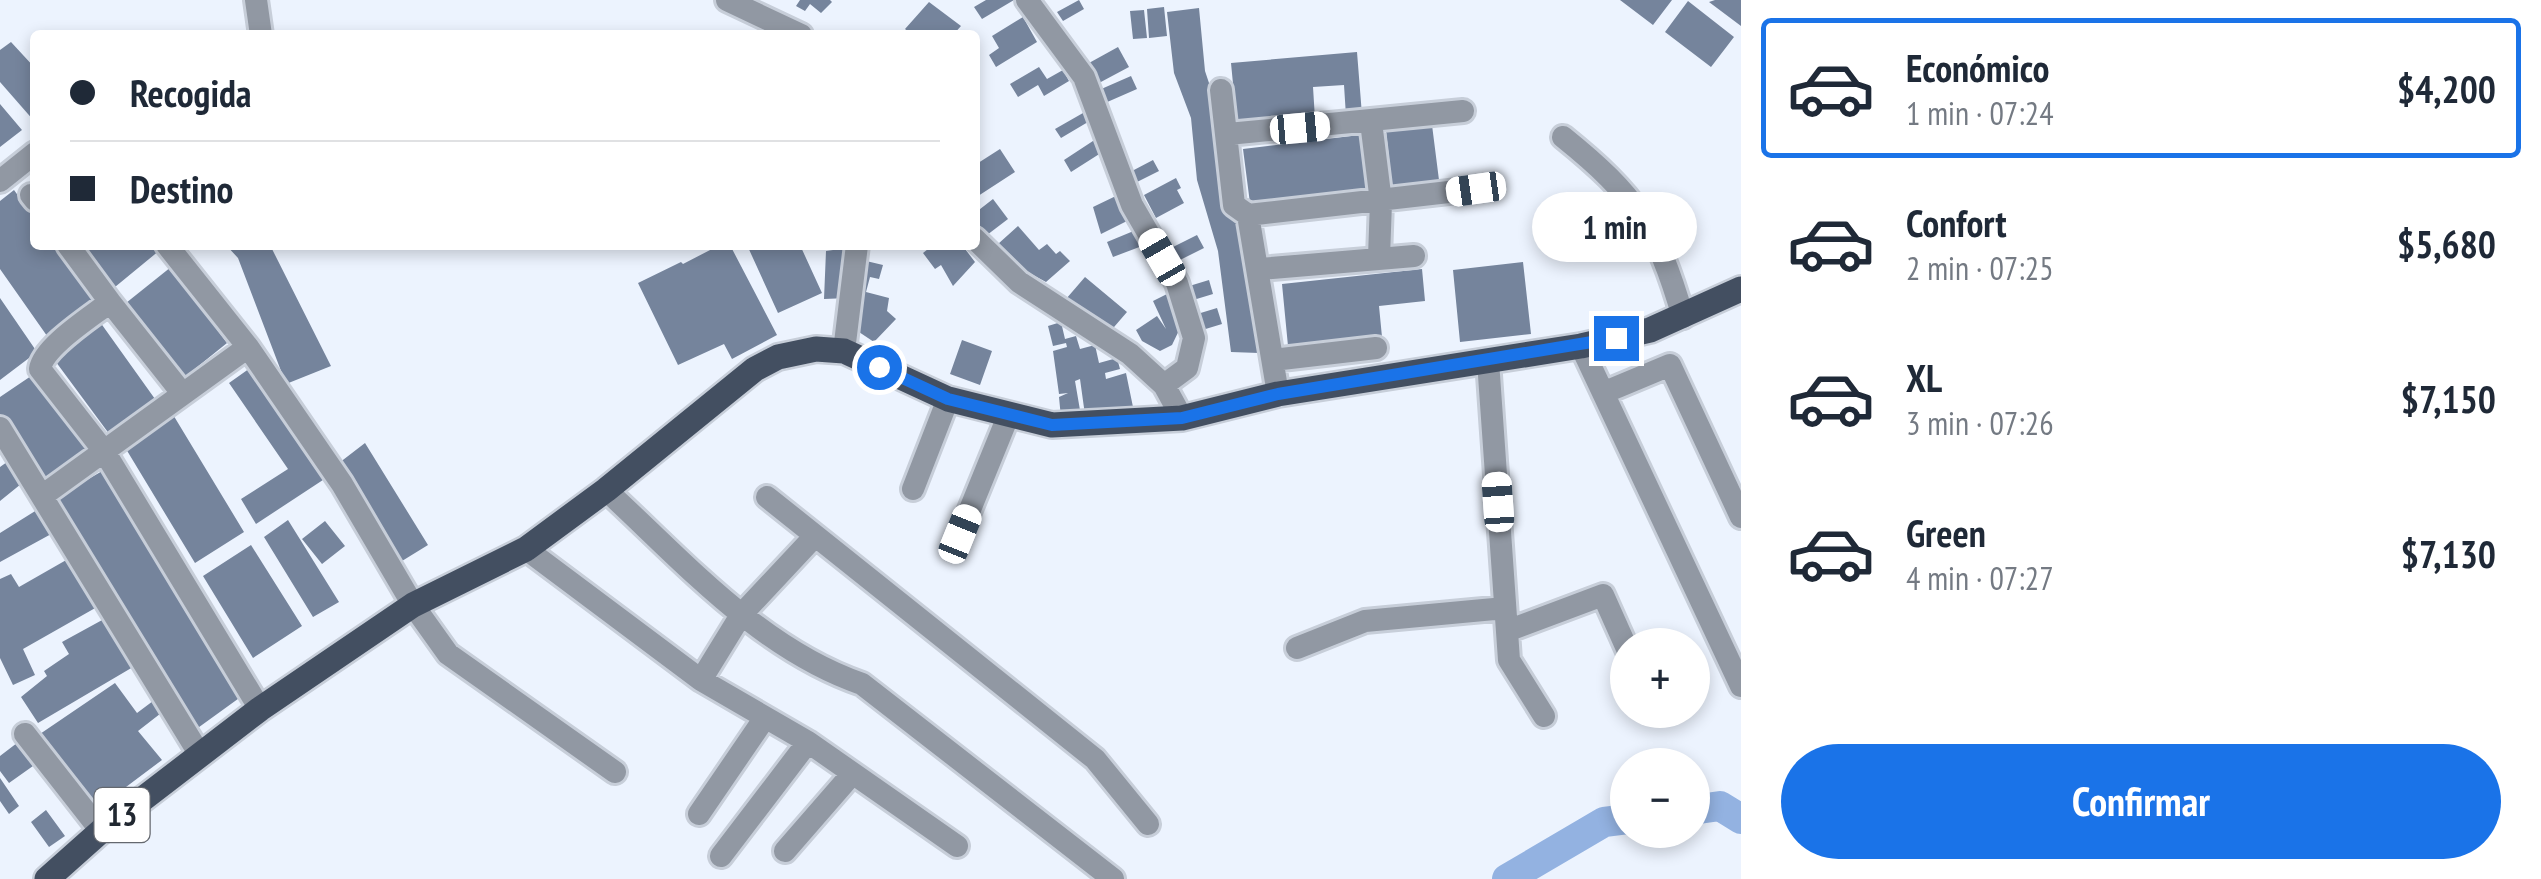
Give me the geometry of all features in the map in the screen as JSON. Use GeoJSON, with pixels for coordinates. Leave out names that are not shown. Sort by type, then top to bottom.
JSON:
{"type":"FeatureCollection","features":[{"type":"Feature","properties":{"kind":"main road","name":"13"},"geometry":{"type":"LineString","coordinates":[[47,879],[101,832],[260,709],[413,605],[526,549],[606,490],[754,369],[778,358],[816,349],[844,351],[948,399],[1052,425],[1182,418],[1278,394],[1582,346],[1650,330],[1741,289]]}},
{"type":"Feature","properties":{"kind":"street"},"geometry":{"type":"LineString","coordinates":[[256,0],[260,30]]}},
{"type":"Feature","properties":{"kind":"street"},"geometry":{"type":"LineString","coordinates":[[727,0],[790,30]]}},
{"type":"Feature","properties":{"kind":"street"},"geometry":{"type":"LineString","coordinates":[[1027,0],[1084,77],[1132,205],[1177,283],[1194,338],[1187,368],[1164,384]]}},
{"type":"Feature","properties":{"kind":"street"},"geometry":{"type":"LineString","coordinates":[[1221,90],[1234,206],[1248,215],[1476,189]]}},
{"type":"Feature","properties":{"kind":"street"},"geometry":{"type":"LineString","coordinates":[[1228,134],[1463,111]]}},
{"type":"Feature","properties":{"kind":"street"},"geometry":{"type":"LineString","coordinates":[[1372,122],[1380,202],[1380,257]]}},
{"type":"Feature","properties":{"kind":"street"},"geometry":{"type":"LineString","coordinates":[[1563,138],[1608,174],[1645,218],[1670,272],[1682,316]]}},
{"type":"Feature","properties":{"kind":"street"},"geometry":{"type":"LineString","coordinates":[[0,181],[30,158]]}},
{"type":"Feature","properties":{"kind":"street"},"geometry":{"type":"LineString","coordinates":[[1248,215],[1278,394]]}},
{"type":"Feature","properties":{"kind":"street"},"geometry":{"type":"LineString","coordinates":[[980,244],[1019,282],[1130,354],[1164,384],[1182,418]]}},
{"type":"Feature","properties":{"kind":"street"},"geometry":{"type":"LineString","coordinates":[[72,250],[182,392]]}},
{"type":"Feature","properties":{"kind":"street"},"geometry":{"type":"LineString","coordinates":[[171,250],[248,348],[342,484],[413,605],[448,654],[614,772]]}},
{"type":"Feature","properties":{"kind":"street"},"geometry":{"type":"LineString","coordinates":[[844,351],[856,250]]}},
{"type":"Feature","properties":{"kind":"street"},"geometry":{"type":"LineString","coordinates":[[1260,270],[1414,256]]}},
{"type":"Feature","properties":{"kind":"street"},"geometry":{"type":"LineString","coordinates":[[110,302],[49,351],[40,370],[104,451],[260,709]]}},
{"type":"Feature","properties":{"kind":"street"},"geometry":{"type":"LineString","coordinates":[[1582,346],[1741,686]]}},
{"type":"Feature","properties":{"kind":"street"},"geometry":{"type":"LineString","coordinates":[[42,496],[248,348]]}},
{"type":"Feature","properties":{"kind":"street"},"geometry":{"type":"LineString","coordinates":[[1274,360],[1376,348]]}},
{"type":"Feature","properties":{"kind":"street"},"geometry":{"type":"LineString","coordinates":[[1488,361],[1509,660],[1544,716]]}},
{"type":"Feature","properties":{"kind":"street"},"geometry":{"type":"LineString","coordinates":[[1604,393],[1670,365],[1741,517]]}},
{"type":"Feature","properties":{"kind":"street"},"geometry":{"type":"LineString","coordinates":[[913,489],[948,399]]}},
{"type":"Feature","properties":{"kind":"street"},"geometry":{"type":"LineString","coordinates":[[960,534],[1009,414]]}},
{"type":"Feature","properties":{"kind":"street"},"geometry":{"type":"LineString","coordinates":[[0,428],[200,755]]}},
{"type":"Feature","properties":{"kind":"street"},"geometry":{"type":"LineString","coordinates":[[606,490],[741,615],[829,672],[862,684],[1113,879]]}},
{"type":"Feature","properties":{"kind":"street"},"geometry":{"type":"LineString","coordinates":[[766,498],[1094,760],[1148,824]]}},
{"type":"Feature","properties":{"kind":"street"},"geometry":{"type":"LineString","coordinates":[[701,680],[741,615],[814,537]]}},
{"type":"Feature","properties":{"kind":"street"},"geometry":{"type":"LineString","coordinates":[[526,549],[701,680],[808,742],[957,846]]}},
{"type":"Feature","properties":{"kind":"street"},"geometry":{"type":"LineString","coordinates":[[1297,648],[1366,621],[1506,620],[1603,595],[1617,628]]}},
{"type":"Feature","properties":{"kind":"street"},"geometry":{"type":"LineString","coordinates":[[699,814],[764,719]]}},
{"type":"Feature","properties":{"kind":"street"},"geometry":{"type":"LineString","coordinates":[[25,734],[101,832]]}},
{"type":"Feature","properties":{"kind":"street"},"geometry":{"type":"LineString","coordinates":[[721,856],[808,742]]}},
{"type":"Feature","properties":{"kind":"street"},"geometry":{"type":"LineString","coordinates":[[785,851],[852,774]]}},
{"type":"Feature","properties":{"kind":"building"},"geometry":{"type":"Polygon","coordinates":[[[800,0],[832,2],[821,13],[810,4],[805,11],[796,6],[800,0]]]}},
{"type":"Feature","properties":{"kind":"building"},"geometry":{"type":"Polygon","coordinates":[[[986,0],[1014,0],[982,19],[974,7],[986,0]]]}},
{"type":"Feature","properties":{"kind":"building"},"geometry":{"type":"Polygon","coordinates":[[[1079,0],[1084,9],[1063,21],[1057,12],[1079,0]]]}},
{"type":"Feature","properties":{"kind":"building"},"geometry":{"type":"Polygon","coordinates":[[[1620,0],[1672,0],[1653,25],[1620,0]]]}},
{"type":"Feature","properties":{"kind":"building"},"geometry":{"type":"Polygon","coordinates":[[[1741,0],[1741,26],[1709,2],[1741,0]]]}},
{"type":"Feature","properties":{"kind":"building"},"geometry":{"type":"Polygon","coordinates":[[[1688,1],[1734,37],[1711,67],[1665,32],[1688,1]]]}},
{"type":"Feature","properties":{"kind":"building"},"geometry":{"type":"Polygon","coordinates":[[[929,2],[961,26],[957,30],[905,29],[929,2]]]}},
{"type":"Feature","properties":{"kind":"building"},"geometry":{"type":"Polygon","coordinates":[[[1164,7],[1167,36],[1149,38],[1147,9],[1164,7]]]}},
{"type":"Feature","properties":{"kind":"building"},"geometry":{"type":"Polygon","coordinates":[[[1199,8],[1205,71],[1220,116],[1226,194],[1247,248],[1259,353],[1231,352],[1218,251],[1197,180],[1191,118],[1174,73],[1167,12],[1199,8]]]}},
{"type":"Feature","properties":{"kind":"building"},"geometry":{"type":"Polygon","coordinates":[[[1144,10],[1147,38],[1133,39],[1130,11],[1144,10]]]}},
{"type":"Feature","properties":{"kind":"building"},"geometry":{"type":"Polygon","coordinates":[[[1023,17],[1037,42],[996,67],[989,55],[999,48],[992,36],[1023,17]]]}},
{"type":"Feature","properties":{"kind":"building"},"geometry":{"type":"Polygon","coordinates":[[[11,42],[30,63],[30,116],[0,82],[0,50],[11,42]]]}},
{"type":"Feature","properties":{"kind":"building"},"geometry":{"type":"Polygon","coordinates":[[[1118,47],[1129,67],[1099,83],[1089,63],[1118,47]]]}},
{"type":"Feature","properties":{"kind":"building"},"geometry":{"type":"Polygon","coordinates":[[[1357,52],[1362,115],[1346,116],[1344,85],[1313,87],[1315,119],[1237,125],[1231,63],[1357,52]]]}},
{"type":"Feature","properties":{"kind":"building"},"geometry":{"type":"Polygon","coordinates":[[[1039,67],[1047,79],[1063,70],[1069,81],[1044,96],[1038,85],[1018,97],[1010,84],[1039,67]]]}},
{"type":"Feature","properties":{"kind":"building"},"geometry":{"type":"Polygon","coordinates":[[[1131,76],[1137,89],[1105,103],[1099,90],[1131,76]]]}},
{"type":"Feature","properties":{"kind":"building"},"geometry":{"type":"Polygon","coordinates":[[[0,104],[22,130],[0,147],[0,104]]]}},
{"type":"Feature","properties":{"kind":"building"},"geometry":{"type":"Polygon","coordinates":[[[1083,113],[1088,122],[1061,138],[1055,129],[1083,113]]]}},
{"type":"Feature","properties":{"kind":"building"},"geometry":{"type":"Polygon","coordinates":[[[1432,125],[1440,188],[1393,194],[1386,131],[1432,125]]]}},
{"type":"Feature","properties":{"kind":"building"},"geometry":{"type":"Polygon","coordinates":[[[1368,134],[1375,196],[1251,211],[1243,149],[1368,134]]]}},
{"type":"Feature","properties":{"kind":"building"},"geometry":{"type":"Polygon","coordinates":[[[1096,139],[1104,151],[1071,172],[1064,160],[1096,139]]]}},
{"type":"Feature","properties":{"kind":"building"},"geometry":{"type":"Polygon","coordinates":[[[1000,149],[1015,172],[980,195],[980,162],[1000,149]]]}},
{"type":"Feature","properties":{"kind":"building"},"geometry":{"type":"Polygon","coordinates":[[[1153,160],[1159,171],[1137,182],[1132,171],[1153,160]]]}},
{"type":"Feature","properties":{"kind":"building"},"geometry":{"type":"Polygon","coordinates":[[[1176,178],[1184,203],[1156,218],[1144,195],[1176,178]]]}},
{"type":"Feature","properties":{"kind":"building"},"geometry":{"type":"Polygon","coordinates":[[[14,190],[30,212],[30,250],[57,250],[98,306],[52,343],[0,269],[0,201],[14,190]]]}},
{"type":"Feature","properties":{"kind":"building"},"geometry":{"type":"Polygon","coordinates":[[[1120,194],[1131,219],[1101,234],[1093,207],[1120,194]]]}},
{"type":"Feature","properties":{"kind":"building"},"geometry":{"type":"Polygon","coordinates":[[[993,199],[1008,219],[987,235],[980,226],[980,209],[993,199]]]}},
{"type":"Feature","properties":{"kind":"building"},"geometry":{"type":"Polygon","coordinates":[[[1018,226],[1039,250],[1047,244],[1070,261],[1046,282],[1020,268],[998,244],[1018,226]]]}},
{"type":"Feature","properties":{"kind":"building"},"geometry":{"type":"Polygon","coordinates":[[[1136,230],[1142,246],[1113,257],[1107,242],[1136,230]]]}},
{"type":"Feature","properties":{"kind":"building"},"geometry":{"type":"Polygon","coordinates":[[[1197,235],[1204,248],[1178,261],[1171,248],[1197,235]]]}},
{"type":"Feature","properties":{"kind":"building"},"geometry":{"type":"Polygon","coordinates":[[[88,250],[160,250],[115,287],[88,250]]]}},
{"type":"Feature","properties":{"kind":"building"},"geometry":{"type":"Polygon","coordinates":[[[231,250],[273,250],[331,366],[286,384],[238,258],[231,250]]]}},
{"type":"Feature","properties":{"kind":"building"},"geometry":{"type":"Polygon","coordinates":[[[710,250],[733,250],[777,335],[732,359],[724,344],[678,365],[638,283],[710,250]]]}},
{"type":"Feature","properties":{"kind":"building"},"geometry":{"type":"Polygon","coordinates":[[[749,250],[802,250],[822,293],[778,313],[749,250]]]}},
{"type":"Feature","properties":{"kind":"building"},"geometry":{"type":"Polygon","coordinates":[[[852,250],[848,298],[824,299],[826,251],[852,250]]]}},
{"type":"Feature","properties":{"kind":"building"},"geometry":{"type":"Polygon","coordinates":[[[966,250],[975,262],[953,286],[941,265],[935,269],[923,253],[966,250]]]}},
{"type":"Feature","properties":{"kind":"building"},"geometry":{"type":"Polygon","coordinates":[[[862,260],[883,265],[879,279],[870,277],[866,292],[889,298],[887,311],[896,319],[874,342],[856,330],[863,304],[851,301],[862,260]]]}},
{"type":"Feature","properties":{"kind":"building"},"geometry":{"type":"Polygon","coordinates":[[[1523,262],[1531,334],[1460,342],[1453,270],[1523,262]]]}},
{"type":"Feature","properties":{"kind":"building"},"geometry":{"type":"Polygon","coordinates":[[[171,267],[227,343],[181,380],[126,303],[171,267]]]}},
{"type":"Feature","properties":{"kind":"building"},"geometry":{"type":"Polygon","coordinates":[[[1422,269],[1425,301],[1379,306],[1382,337],[1288,346],[1282,284],[1422,269]]]}},
{"type":"Feature","properties":{"kind":"building"},"geometry":{"type":"Polygon","coordinates":[[[1085,277],[1127,312],[1108,334],[1066,299],[1085,277]]]}},
{"type":"Feature","properties":{"kind":"building"},"geometry":{"type":"Polygon","coordinates":[[[1209,280],[1213,294],[1190,301],[1186,287],[1209,280]]]}},
{"type":"Feature","properties":{"kind":"building"},"geometry":{"type":"Polygon","coordinates":[[[1171,292],[1183,322],[1172,345],[1160,351],[1142,341],[1136,330],[1157,316],[1166,329],[1153,301],[1171,292]]]}},
{"type":"Feature","properties":{"kind":"building"},"geometry":{"type":"Polygon","coordinates":[[[0,298],[37,352],[0,380],[0,298]]]}},
{"type":"Feature","properties":{"kind":"building"},"geometry":{"type":"Polygon","coordinates":[[[1217,308],[1222,324],[1199,331],[1194,315],[1217,308]]]}},
{"type":"Feature","properties":{"kind":"building"},"geometry":{"type":"Polygon","coordinates":[[[100,322],[155,399],[110,435],[53,358],[100,322]]]}},
{"type":"Feature","properties":{"kind":"building"},"geometry":{"type":"Polygon","coordinates":[[[1061,322],[1065,339],[1076,336],[1080,349],[1095,345],[1099,363],[1117,358],[1120,369],[1105,373],[1106,379],[1126,373],[1133,407],[1085,415],[1080,379],[1075,381],[1081,416],[1061,418],[1059,397],[1068,393],[1059,394],[1053,351],[1067,347],[1066,343],[1053,346],[1048,326],[1061,322]]]}},
{"type":"Feature","properties":{"kind":"building"},"geometry":{"type":"Polygon","coordinates":[[[962,340],[992,351],[980,385],[950,374],[962,340]]]}},
{"type":"Feature","properties":{"kind":"building"},"geometry":{"type":"Polygon","coordinates":[[[253,366],[329,476],[256,524],[241,499],[288,469],[229,383],[253,366]]]}},
{"type":"Feature","properties":{"kind":"building"},"geometry":{"type":"Polygon","coordinates":[[[37,372],[91,451],[44,484],[0,420],[0,397],[37,372]]]}},
{"type":"Feature","properties":{"kind":"building"},"geometry":{"type":"Polygon","coordinates":[[[172,413],[244,532],[195,563],[126,449],[172,413]]]}},
{"type":"Feature","properties":{"kind":"building"},"geometry":{"type":"Polygon","coordinates":[[[365,443],[428,545],[402,561],[339,463],[365,443]]]}},
{"type":"Feature","properties":{"kind":"building"},"geometry":{"type":"Polygon","coordinates":[[[7,462],[21,484],[0,501],[0,467],[7,462]]]}},
{"type":"Feature","properties":{"kind":"building"},"geometry":{"type":"Polygon","coordinates":[[[104,470],[242,696],[195,730],[54,499],[104,470]]]}},
{"type":"Feature","properties":{"kind":"building"},"geometry":{"type":"Polygon","coordinates":[[[40,508],[53,533],[0,562],[0,533],[40,508]]]}},
{"type":"Feature","properties":{"kind":"building"},"geometry":{"type":"Polygon","coordinates":[[[288,520],[339,602],[313,617],[264,537],[288,520]]]}},
{"type":"Feature","properties":{"kind":"building"},"geometry":{"type":"Polygon","coordinates":[[[325,521],[345,546],[322,564],[302,539],[325,521]]]}},
{"type":"Feature","properties":{"kind":"building"},"geometry":{"type":"Polygon","coordinates":[[[251,545],[302,626],[253,658],[203,576],[251,545]]]}},
{"type":"Feature","properties":{"kind":"building"},"geometry":{"type":"Polygon","coordinates":[[[68,559],[97,607],[23,649],[35,675],[13,685],[0,658],[0,579],[11,574],[19,587],[68,559]]]}},
{"type":"Feature","properties":{"kind":"building"},"geometry":{"type":"Polygon","coordinates":[[[104,619],[133,667],[38,723],[21,697],[47,676],[44,671],[69,654],[62,642],[104,619]]]}},
{"type":"Feature","properties":{"kind":"building"},"geometry":{"type":"Polygon","coordinates":[[[115,683],[137,713],[157,698],[165,710],[138,731],[162,760],[94,811],[37,736],[115,683]]]}},
{"type":"Feature","properties":{"kind":"building"},"geometry":{"type":"Polygon","coordinates":[[[17,743],[33,766],[9,783],[0,771],[0,756],[17,743]]]}},
{"type":"Feature","properties":{"kind":"building"},"geometry":{"type":"Polygon","coordinates":[[[0,778],[19,806],[9,814],[0,801],[0,778]]]}},
{"type":"Feature","properties":{"kind":"building"},"geometry":{"type":"Polygon","coordinates":[[[46,810],[65,836],[49,847],[31,822],[46,810]]]}},
{"type":"Feature","properties":{"kind":"waterway"},"geometry":{"type":"LineString","coordinates":[[1710,807],[1720,806],[1741,819]]}},
{"type":"Feature","properties":{"kind":"waterway"},"geometry":{"type":"LineString","coordinates":[[1507,879],[1610,821]]}},
{"type":"Feature","properties":{"kind":"route"},"geometry":{"type":"LineString","coordinates":[[879,367],[948,399],[1052,425],[1182,418],[1278,394],[1616,338]]}}]}
